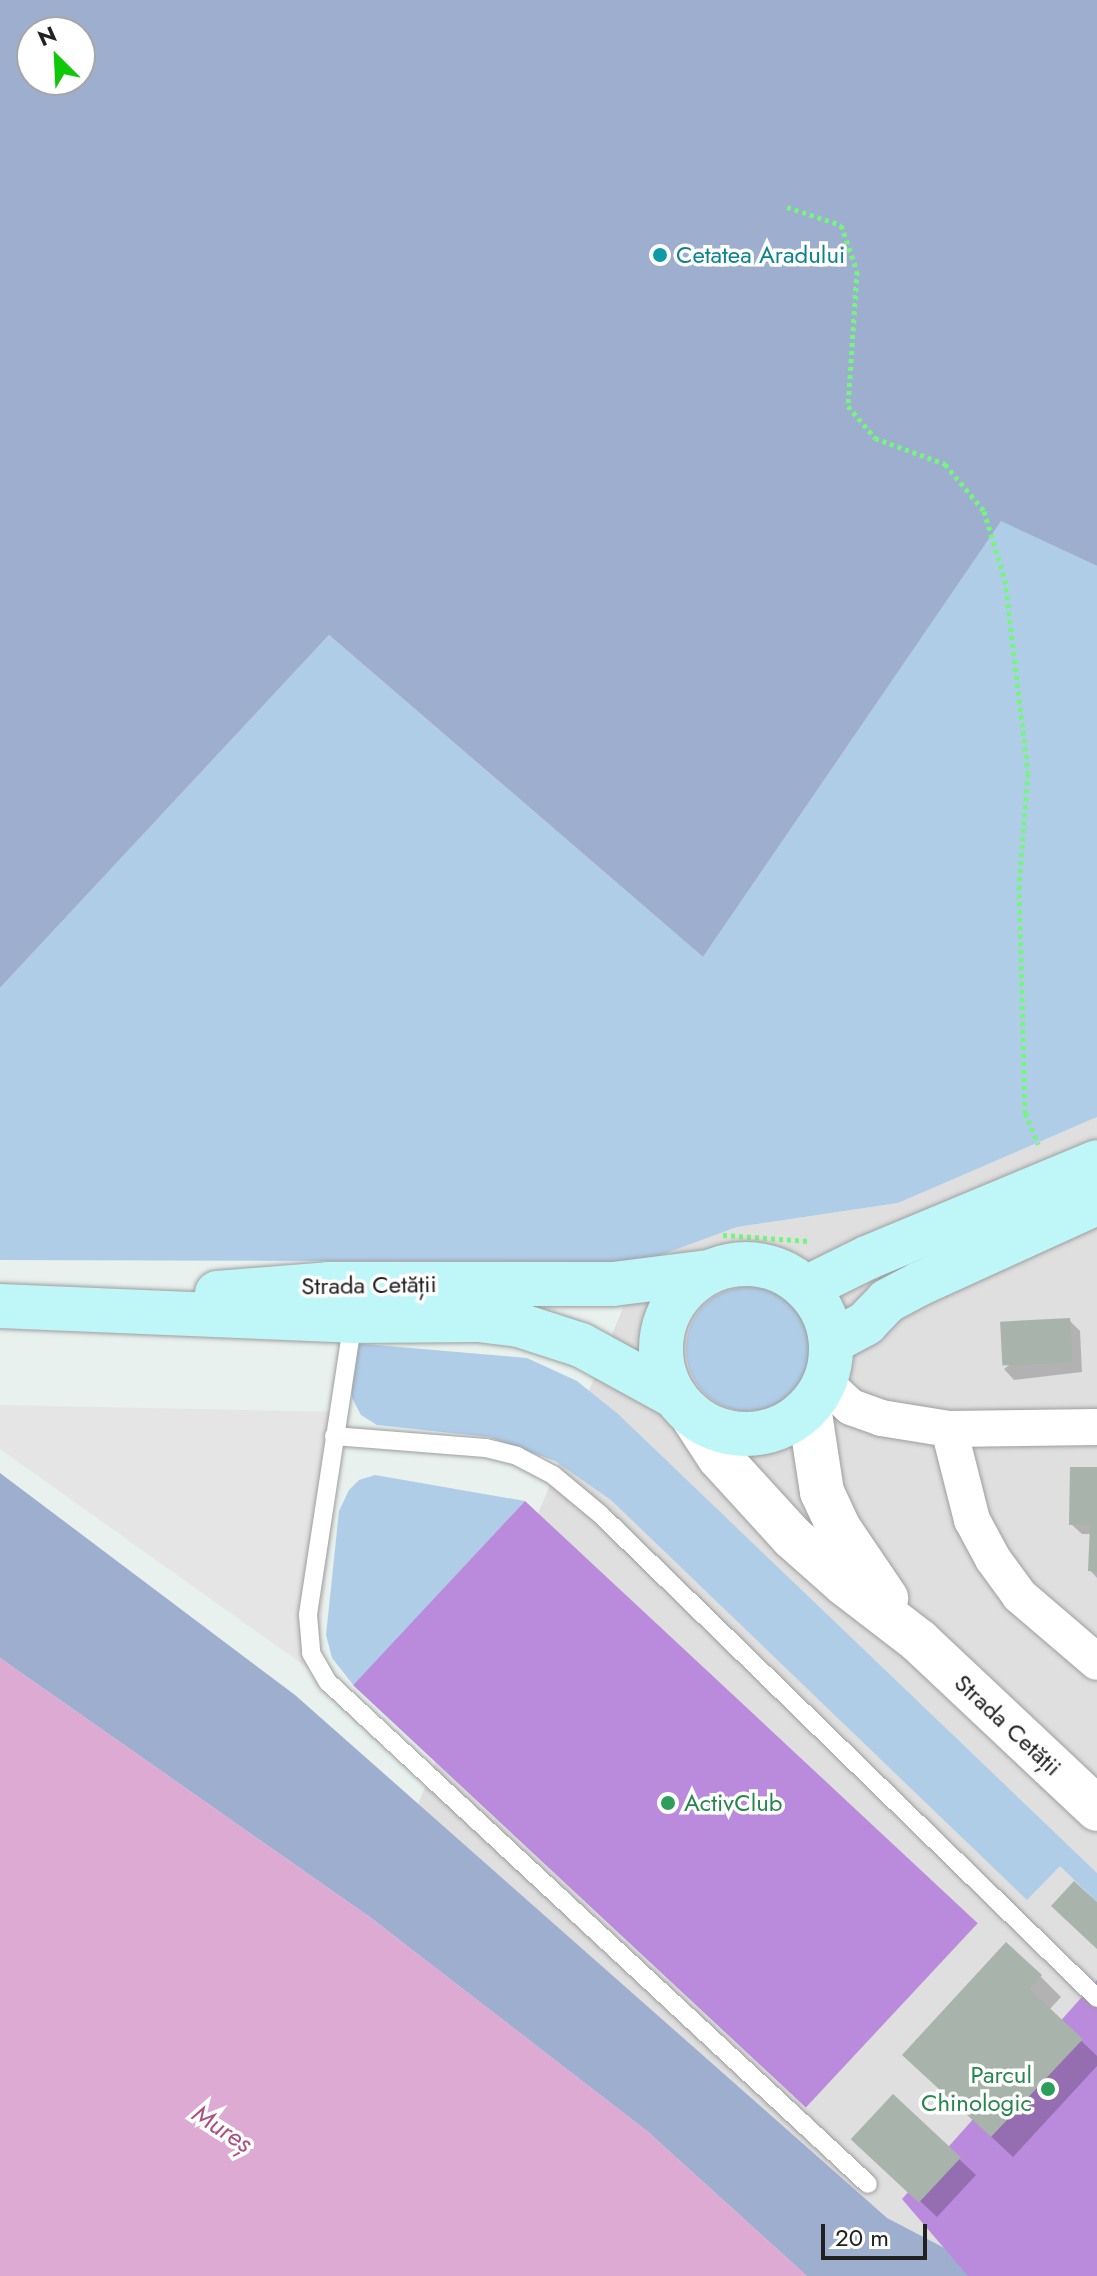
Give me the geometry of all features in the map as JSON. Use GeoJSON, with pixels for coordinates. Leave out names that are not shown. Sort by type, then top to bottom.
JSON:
{"type":"FeatureCollection","features":[{"type":"Feature","properties":{"kind":"main road"},"geometry":{"type":"LineString","coordinates":[[806,1288],[869,1257],[1097,1162]]}},
{"type":"Feature","properties":{"kind":"main road"},"geometry":{"type":"LineString","coordinates":[[822,1377],[887,1301],[1097,1203]]}},
{"type":"Feature","properties":{"kind":"main road","name":"Strada Cetății"},"geometry":{"type":"LineString","coordinates":[[752,1264],[781,1271],[806,1288],[824,1313],[822,1377],[793,1420],[752,1434],[710,1426],[684,1406],[581,1345],[519,1325],[478,1320],[352,1321],[14,1308],[328,1284],[613,1284],[752,1264]]}},
{"type":"Feature","properties":{"kind":"main road","name":"Strada Cetății"},"geometry":{"type":"LineString","coordinates":[[684,1406],[662,1358],[667,1317],[677,1298],[709,1272]]}},
{"type":"Feature","properties":{"kind":"street"},"geometry":{"type":"LineString","coordinates":[[822,1377],[851,1407],[881,1418],[949,1429],[1097,1427]]}},
{"type":"Feature","properties":{"kind":"street","name":"Strada Cetății"},"geometry":{"type":"LineString","coordinates":[[822,1377],[822,1492],[838,1527],[864,1570],[919,1641]]}},
{"type":"Feature","properties":{"kind":"street","name":"Strada Cetății"},"geometry":{"type":"LineString","coordinates":[[684,1406],[719,1457],[792,1537],[845,1584],[919,1641],[1097,1809]]}},
{"type":"Feature","properties":{"kind":"street"},"geometry":{"type":"LineString","coordinates":[[949,1429],[972,1520],[993,1559],[1020,1596],[1097,1662]]}},
{"type":"Feature","properties":{"kind":"lane"},"geometry":{"type":"LineString","coordinates":[[563,1283],[540,1293],[516,1297],[376,1298],[362,1306],[352,1321],[334,1436],[308,1615],[311,1653],[328,1682],[868,2184]]}},
{"type":"Feature","properties":{"kind":"lane"},"geometry":{"type":"LineString","coordinates":[[334,1436],[486,1448],[517,1456],[553,1475],[601,1515],[1097,1998]]}},
{"type":"Feature","properties":{"kind":"path"},"geometry":{"type":"LineString","coordinates":[[787,207],[841,225],[857,271],[848,406],[875,438],[945,464],[984,511],[1005,580],[1028,773],[1019,886],[1025,1113],[1041,1150]]}},
{"type":"Feature","properties":{"kind":"shaded area"},"geometry":{"type":"Polygon","coordinates":[[[0,0],[1097,0],[1097,566],[1001,521],[703,957],[329,635],[0,988],[0,0]]]}},
{"type":"Feature","properties":{"kind":"shaded area"},"geometry":{"type":"Polygon","coordinates":[[[1001,520],[1097,566],[1097,1117],[898,1203],[737,1227],[642,1262],[0,1260],[0,988],[329,635],[703,957],[1001,520]]]}},
{"type":"Feature","properties":{"kind":"shaded area"},"geometry":{"type":"Polygon","coordinates":[[[1097,1117],[1097,2276],[807,2276],[647,2131],[371,1918],[642,1262],[737,1227],[898,1203],[1097,1117]]]}},
{"type":"Feature","properties":{"kind":"shaded area"},"geometry":{"type":"Polygon","coordinates":[[[748,1287],[772,1292],[792,1305],[805,1325],[810,1349],[805,1373],[792,1393],[772,1406],[748,1411],[724,1406],[704,1393],[691,1373],[686,1349],[691,1325],[704,1305],[724,1292],[748,1287]]]}},
{"type":"Feature","properties":{"kind":"shaded area"},"geometry":{"type":"Polygon","coordinates":[[[352,1343],[527,1358],[577,1381],[618,1414],[1097,1873],[1097,1902],[1060,1866],[1027,1900],[611,1500],[555,1461],[489,1437],[377,1425],[361,1415],[352,1398],[352,1343]]]}},
{"type":"Feature","properties":{"kind":"shaded area"},"geometry":{"type":"Polygon","coordinates":[[[0,1405],[344,1412],[316,1674],[0,1449],[0,1405]]]}},
{"type":"Feature","properties":{"kind":"shaded area"},"geometry":{"type":"Polygon","coordinates":[[[0,1473],[295,1695],[887,2218],[998,2276],[807,2276],[647,2131],[371,1918],[0,1658],[0,1473]]]}},
{"type":"Feature","properties":{"kind":"shaded area"},"geometry":{"type":"Polygon","coordinates":[[[375,1475],[525,1501],[354,1686],[332,1658],[326,1635],[339,1511],[349,1490],[359,1480],[375,1475]]]}},
{"type":"Feature","properties":{"kind":"shaded area","name":"ActivClub"},"geometry":{"type":"Polygon","coordinates":[[[525,1501],[978,1923],[806,2107],[353,1685],[525,1501]]]}},
{"type":"Feature","properties":{"kind":"shaded area","name":"Parcul Chinologic"},"geometry":{"type":"Polygon","coordinates":[[[1097,1980],[1097,2276],[968,2276],[902,2199],[1097,1980]]]}},
{"type":"Feature","properties":{"kind":"water","name":"Mureș"},"geometry":{"type":"Polygon","coordinates":[[[0,1658],[371,1918],[647,2131],[807,2276],[0,2276],[0,1658]]]}},
{"type":"Feature","properties":{"kind":"building"},"geometry":{"type":"Polygon","coordinates":[[[1070,1318],[1072,1362],[1002,1366],[1000,1322],[1070,1318]]]}},
{"type":"Feature","properties":{"kind":"building"},"geometry":{"type":"Polygon","coordinates":[[[1070,1467],[1097,1467],[1097,1572],[1088,1571],[1090,1524],[1069,1525],[1070,1467]]]}},
{"type":"Feature","properties":{"kind":"building"},"geometry":{"type":"Polygon","coordinates":[[[1074,1881],[1097,1902],[1097,1949],[1051,1906],[1074,1881]]]}},
{"type":"Feature","properties":{"kind":"building"},"geometry":{"type":"Polygon","coordinates":[[[1006,1942],[1042,1975],[1029,1989],[1083,2039],[991,2137],[902,2055],[1006,1942]]]}},
{"type":"Feature","properties":{"kind":"building"},"geometry":{"type":"Polygon","coordinates":[[[893,2094],[961,2157],[919,2203],[851,2139],[893,2094]]]}},
{"type":"Feature","properties":{"kind":"place","name":"Cetatea Aradului"},"geometry":{"type":"Point","coordinates":[660,255]}},
{"type":"Feature","properties":{"kind":"place","name":"ActivClub"},"geometry":{"type":"Point","coordinates":[668,1803]}},
{"type":"Feature","properties":{"kind":"place","name":"Parcul Chinologic"},"geometry":{"type":"Point","coordinates":[1048,2089]}}]}
